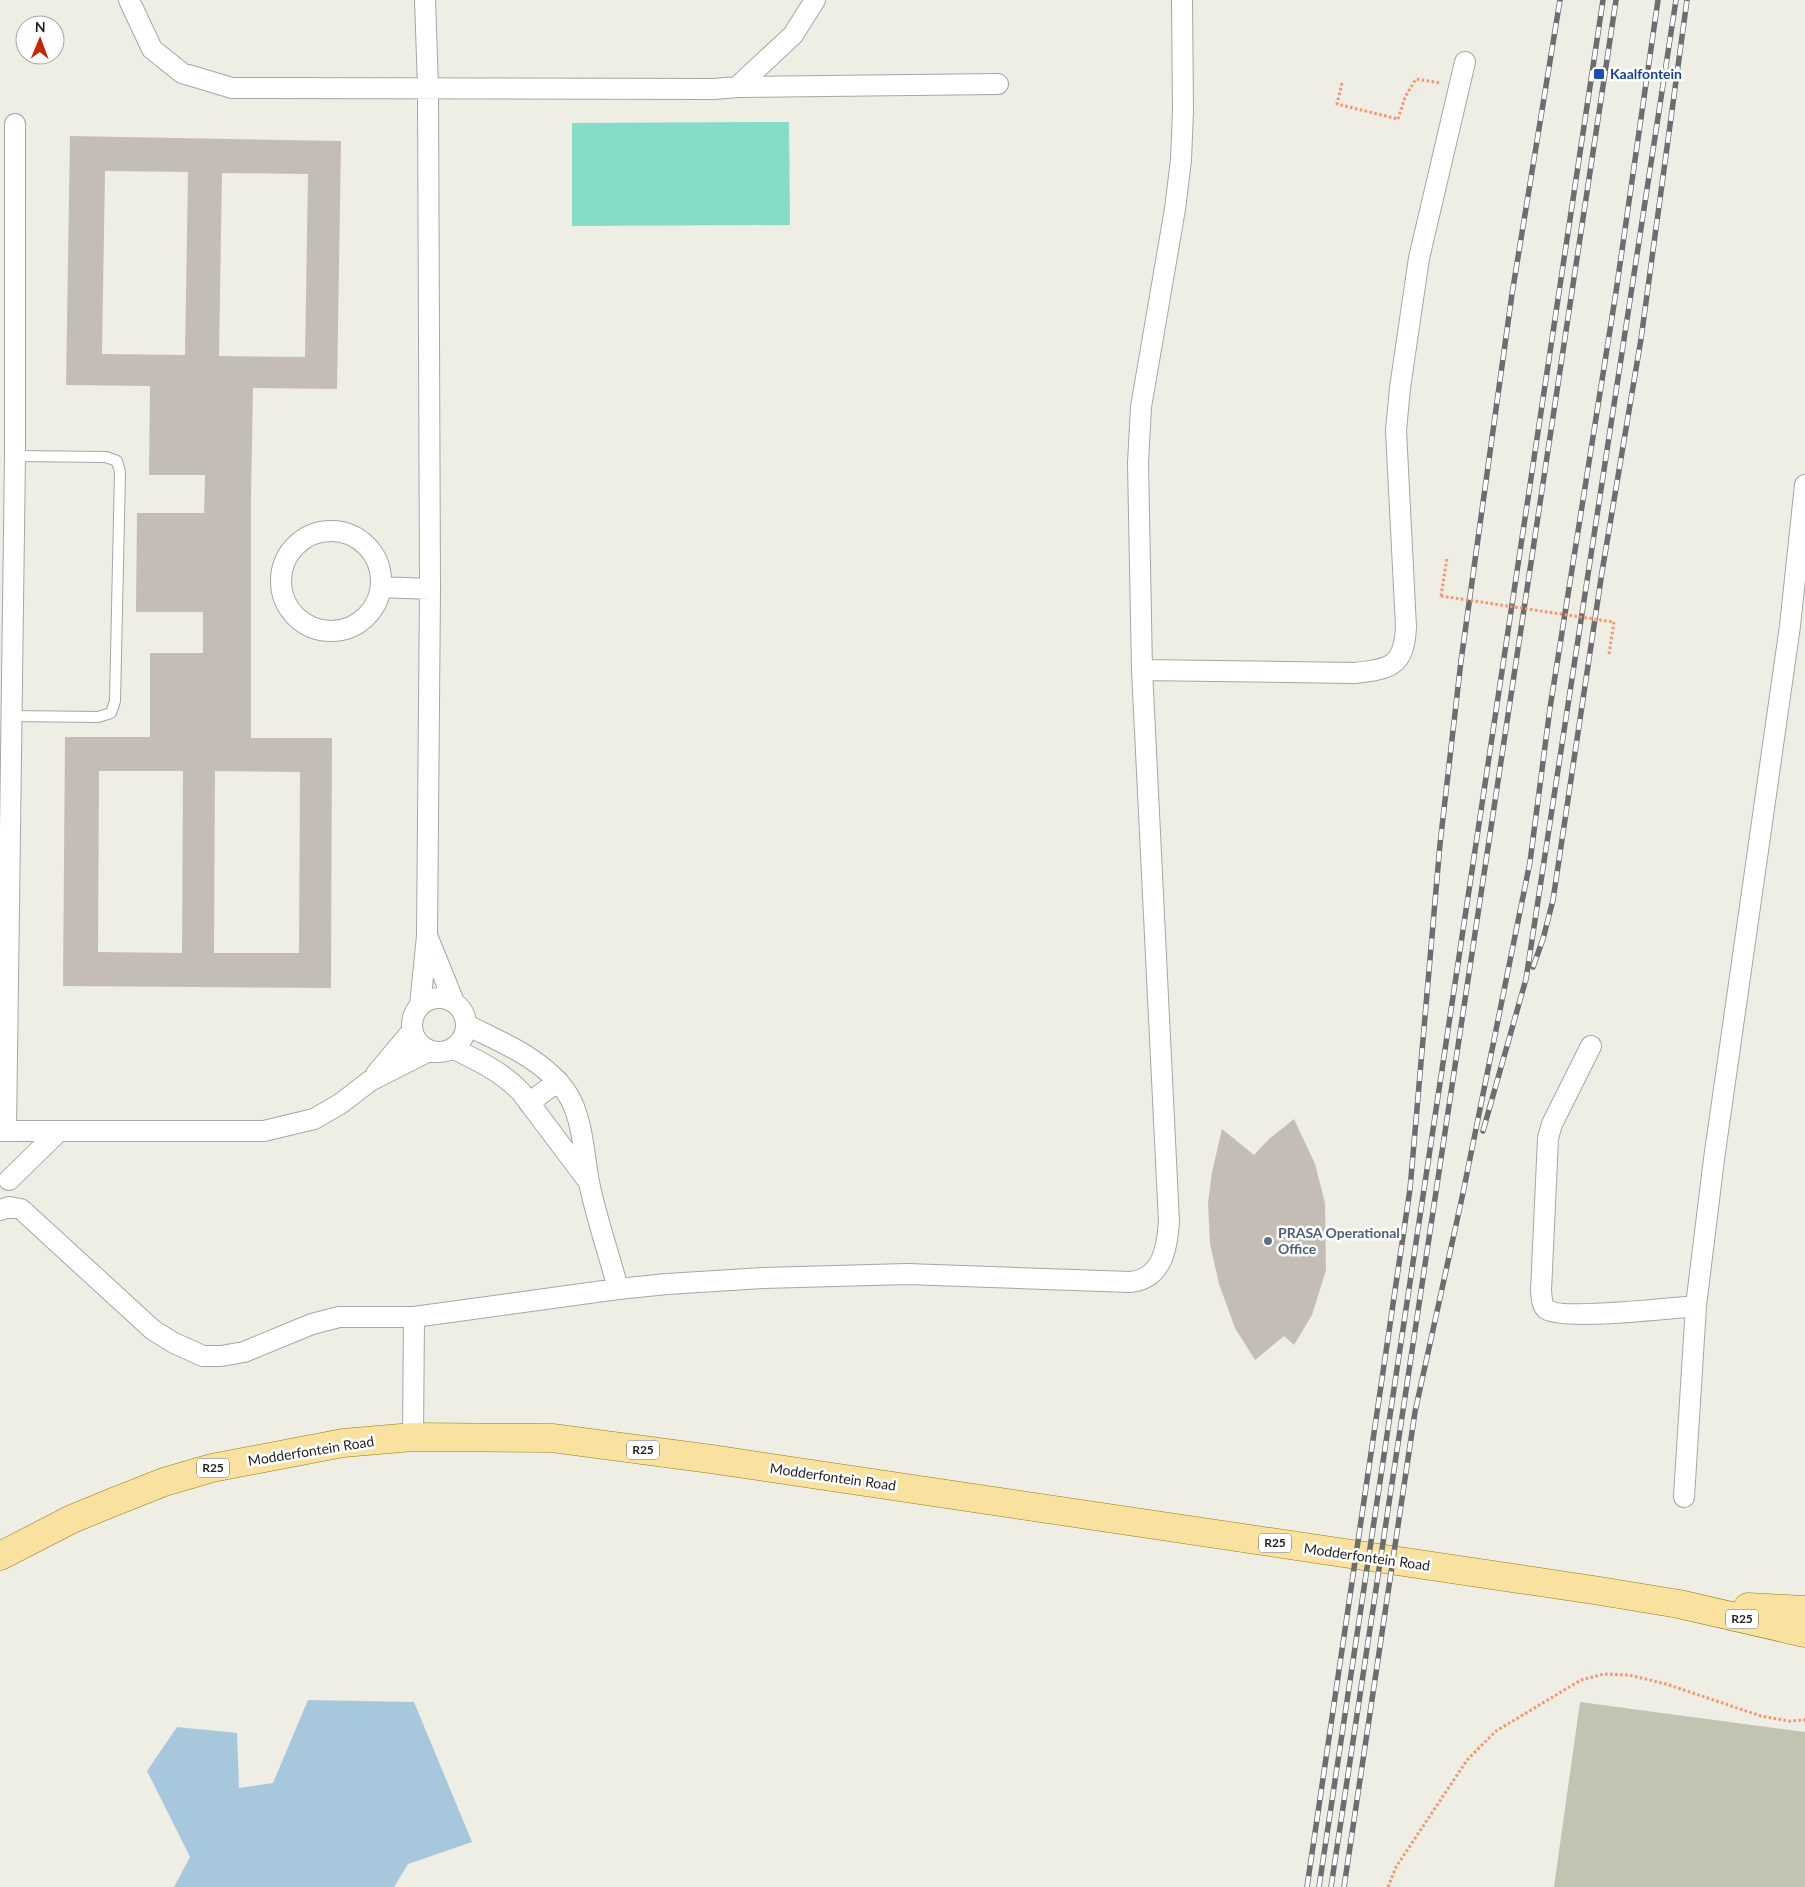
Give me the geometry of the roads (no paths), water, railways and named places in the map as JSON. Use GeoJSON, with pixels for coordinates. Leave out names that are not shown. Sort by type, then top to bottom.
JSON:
{"type":"FeatureCollection","features":[{"type":"Feature","properties":{"kind":"main road","name":"Modderfontein Road"},"geometry":{"type":"LineString","coordinates":[[0,1556],[90,1512],[164,1482],[204,1470],[343,1443],[413,1436],[552,1438],[1679,1604],[1805,1633]]}},
{"type":"Feature","properties":{"kind":"main road","name":"Modderfontein Road"},"geometry":{"type":"LineString","coordinates":[[1679,1604],[1805,1610]]}},
{"type":"Feature","properties":{"kind":"street"},"geometry":{"type":"LineString","coordinates":[[129,0],[152,49],[182,74],[232,88],[737,87],[998,84]]}},
{"type":"Feature","properties":{"kind":"street"},"geometry":{"type":"LineString","coordinates":[[420,1006],[427,936],[430,589],[428,87],[425,0]]}},
{"type":"Feature","properties":{"kind":"street"},"geometry":{"type":"LineString","coordinates":[[737,87],[793,35],[816,0]]}},
{"type":"Feature","properties":{"kind":"street"},"geometry":{"type":"LineString","coordinates":[[57,1133],[4,1172],[5,1209],[21,1209],[154,1330],[174,1343],[203,1356],[221,1356],[244,1352],[326,1319],[362,1316],[414,1317],[618,1289],[762,1278],[907,1274],[1130,1282],[1141,1281],[1156,1269],[1165,1252],[1169,1222],[1142,670],[1138,463],[1140,407],[1175,208],[1181,160],[1183,111],[1182,0]]}},
{"type":"Feature","properties":{"kind":"street"},"geometry":{"type":"LineString","coordinates":[[1142,670],[1355,673],[1378,671],[1393,665],[1401,656],[1405,644],[1406,627],[1396,430],[1400,388],[1419,258],[1466,62]]}},
{"type":"Feature","properties":{"kind":"street"},"geometry":{"type":"LineString","coordinates":[[15,124],[15,456],[3,1131],[57,1133],[264,1131],[314,1119],[340,1104],[370,1081],[429,1051],[446,1052],[454,1049],[465,1034],[467,1025],[465,1016],[454,1002],[427,936]]}},
{"type":"Feature","properties":{"kind":"street"},"geometry":{"type":"LineString","coordinates":[[1684,1497],[1696,1306],[1714,1159],[1790,626],[1805,485]]}},
{"type":"Feature","properties":{"kind":"street"},"geometry":{"type":"LineString","coordinates":[[326,530],[344,532],[360,539],[372,552],[380,568],[381,587],[376,604],[366,618],[351,627],[334,631],[316,629],[300,621],[288,608],[281,592],[280,575],[285,558],[309,535],[326,530]]}},
{"type":"Feature","properties":{"kind":"street"},"geometry":{"type":"LineString","coordinates":[[381,587],[430,589]]}},
{"type":"Feature","properties":{"kind":"street"},"geometry":{"type":"LineString","coordinates":[[429,1051],[415,1039],[412,1030],[414,1013],[420,1006],[436,998],[454,1002]]}},
{"type":"Feature","properties":{"kind":"street"},"geometry":{"type":"LineString","coordinates":[[467,1025],[531,1057],[558,1081],[573,1108],[584,1144],[590,1182],[618,1289]]}},
{"type":"Feature","properties":{"kind":"street"},"geometry":{"type":"LineString","coordinates":[[370,1081],[412,1030]]}},
{"type":"Feature","properties":{"kind":"street"},"geometry":{"type":"LineString","coordinates":[[1591,1046],[1552,1124],[1548,1138],[1543,1305],[1547,1310],[1555,1312],[1582,1314],[1696,1306]]}},
{"type":"Feature","properties":{"kind":"street"},"geometry":{"type":"LineString","coordinates":[[454,1049],[509,1079],[590,1182]]}},
{"type":"Feature","properties":{"kind":"street"},"geometry":{"type":"LineString","coordinates":[[529,1103],[558,1081]]}},
{"type":"Feature","properties":{"kind":"street"},"geometry":{"type":"LineString","coordinates":[[413,1436],[414,1317]]}},
{"type":"Feature","properties":{"kind":"lane"},"geometry":{"type":"LineString","coordinates":[[11,716],[98,717],[111,713],[115,701],[120,472],[116,461],[106,457],[15,456]]}},
{"type":"Feature","properties":{"kind":"railway"},"geometry":{"type":"LineString","coordinates":[[1307,1887],[1410,1189],[1440,844],[1461,661],[1512,294],[1560,0]]}},
{"type":"Feature","properties":{"kind":"railway"},"geometry":{"type":"LineString","coordinates":[[1319,1887],[1603,0]]}},
{"type":"Feature","properties":{"kind":"railway"},"geometry":{"type":"LineString","coordinates":[[1331,1887],[1616,0]]}},
{"type":"Feature","properties":{"kind":"railway"},"geometry":{"type":"LineString","coordinates":[[1344,1887],[1415,1412],[1463,1193],[1530,862],[1550,708],[1616,292],[1658,0]]}},
{"type":"Feature","properties":{"kind":"railway"},"geometry":{"type":"LineString","coordinates":[[1483,1131],[1526,979],[1676,0]]}},
{"type":"Feature","properties":{"kind":"railway"},"geometry":{"type":"LineString","coordinates":[[1533,967],[1543,939],[1553,900],[1602,572],[1641,339],[1687,0]]}},
{"type":"Feature","properties":{"kind":"place","name":"Kaalfontein"},"geometry":{"type":"Point","coordinates":[1599,74]}},
{"type":"Feature","properties":{"kind":"place","name":"PRASA Operational Office"},"geometry":{"type":"Point","coordinates":[1268,1241]}}]}
